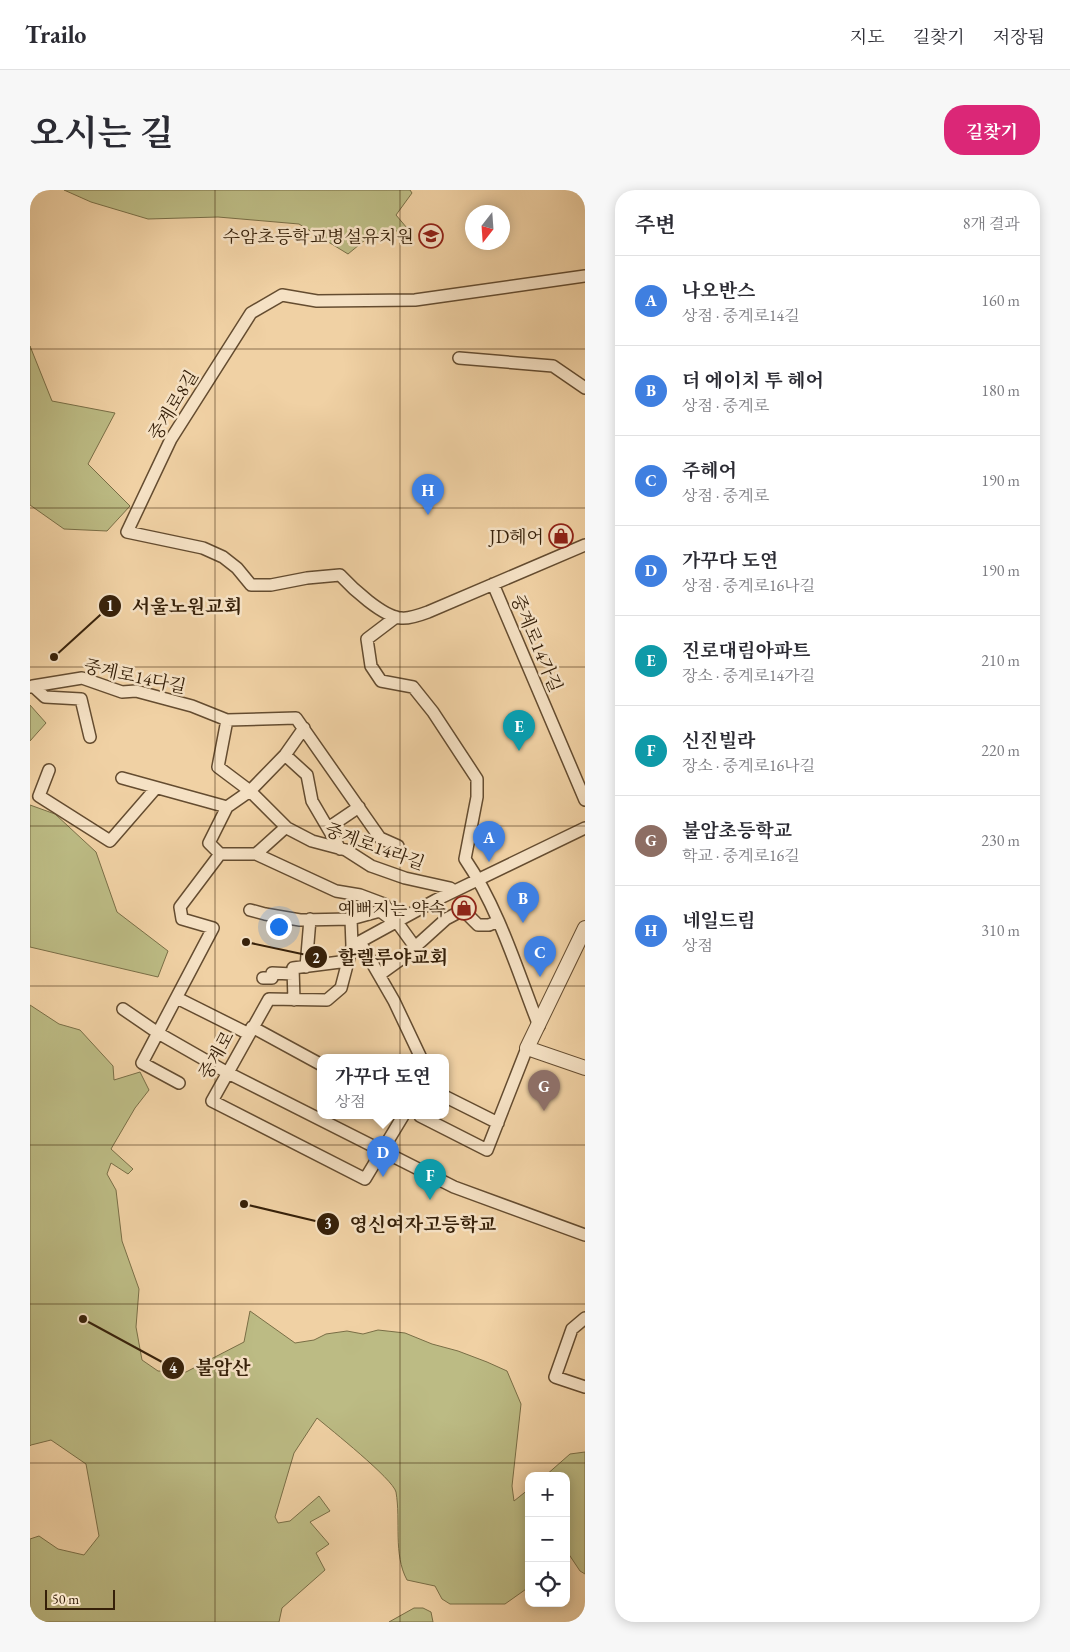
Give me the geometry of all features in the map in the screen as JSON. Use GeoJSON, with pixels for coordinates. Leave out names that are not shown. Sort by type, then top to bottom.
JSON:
{"type":"FeatureCollection","features":[{"type":"Feature","properties":{"kind":"street","name":"중계로8길"},"geometry":{"type":"LineString","coordinates":[[396,617],[377,608],[340,575],[307,578],[271,585],[251,585],[237,568],[223,557],[203,548],[127,532],[171,439],[251,313],[282,295],[317,301],[415,300],[585,276]]}},
{"type":"Feature","properties":{"kind":"street"},"geometry":{"type":"LineString","coordinates":[[459,358],[553,366],[585,388]]}},
{"type":"Feature","properties":{"kind":"street"},"geometry":{"type":"LineString","coordinates":[[539,1026],[498,921],[479,880],[465,859],[476,797],[477,779],[433,712],[413,687],[381,681],[371,666],[367,639],[396,617],[402,619],[423,614],[585,545]]}},
{"type":"Feature","properties":{"kind":"street","name":"중계로14가길"},"geometry":{"type":"LineString","coordinates":[[493,584],[585,800]]}},
{"type":"Feature","properties":{"kind":"street","name":"중계로14다길"},"geometry":{"type":"LineString","coordinates":[[32,686],[82,678],[122,692],[136,691],[192,706],[227,720],[296,718],[304,728]]}},
{"type":"Feature","properties":{"kind":"street","name":"중계로14다길"},"geometry":{"type":"LineString","coordinates":[[32,686],[45,697],[82,699],[90,737]]}},
{"type":"Feature","properties":{"kind":"street","name":"중계로14라길"},"geometry":{"type":"LineString","coordinates":[[227,720],[218,767],[250,791],[286,827],[312,841],[346,850],[371,866],[405,878],[450,888],[454,891]]}},
{"type":"Feature","properties":{"kind":"street"},"geometry":{"type":"LineString","coordinates":[[398,846],[380,838],[304,728],[284,755],[250,791],[227,807],[209,843],[220,854],[256,854],[336,892],[360,895],[384,904],[415,947]]}},
{"type":"Feature","properties":{"kind":"street"},"geometry":{"type":"LineString","coordinates":[[284,755],[307,775],[312,801],[340,849]]}},
{"type":"Feature","properties":{"kind":"street"},"geometry":{"type":"LineString","coordinates":[[49,770],[39,796],[110,841],[156,788]]}},
{"type":"Feature","properties":{"kind":"street"},"geometry":{"type":"LineString","coordinates":[[122,778],[227,807]]}},
{"type":"Feature","properties":{"kind":"street"},"geometry":{"type":"LineString","coordinates":[[328,828],[358,807]]}},
{"type":"Feature","properties":{"kind":"street"},"geometry":{"type":"LineString","coordinates":[[256,854],[286,827]]}},
{"type":"Feature","properties":{"kind":"street"},"geometry":{"type":"LineString","coordinates":[[348,961],[293,968],[294,1000],[327,1000],[340,988],[348,961],[356,944],[454,891],[585,828]]}},
{"type":"Feature","properties":{"kind":"street"},"geometry":{"type":"LineString","coordinates":[[179,1083],[142,1063],[213,928],[182,919],[180,907],[220,854]]}},
{"type":"Feature","properties":{"kind":"street"},"geometry":{"type":"LineString","coordinates":[[250,910],[300,920],[351,919],[380,912],[396,922]]}},
{"type":"Feature","properties":{"kind":"street"},"geometry":{"type":"LineString","coordinates":[[379,976],[446,920],[464,910],[478,925],[489,925],[498,921]]}},
{"type":"Feature","properties":{"kind":"street"},"geometry":{"type":"LineString","coordinates":[[351,919],[356,944],[394,1001],[419,1054]]}},
{"type":"Feature","properties":{"kind":"street"},"geometry":{"type":"LineString","coordinates":[[306,967],[310,920]]}},
{"type":"Feature","properties":{"kind":"street"},"geometry":{"type":"LineString","coordinates":[[426,1119],[487,1150],[527,1048],[585,928]]}},
{"type":"Feature","properties":{"kind":"street"},"geometry":{"type":"LineString","coordinates":[[263,978],[272,978],[272,973],[293,974]]}},
{"type":"Feature","properties":{"kind":"street"},"geometry":{"type":"LineString","coordinates":[[177,998],[317,1063]]}},
{"type":"Feature","properties":{"kind":"street","name":"중계로"},"geometry":{"type":"LineString","coordinates":[[294,1000],[269,999],[212,1101],[365,1179],[382,1152]]}},
{"type":"Feature","properties":{"kind":"street"},"geometry":{"type":"LineString","coordinates":[[122,1009],[158,1033],[228,1073],[317,1119]]}},
{"type":"Feature","properties":{"kind":"street"},"geometry":{"type":"LineString","coordinates":[[527,1048],[585,1068]]}},
{"type":"Feature","properties":{"kind":"street"},"geometry":{"type":"LineString","coordinates":[[449,1098],[498,1123]]}},
{"type":"Feature","properties":{"kind":"street"},"geometry":{"type":"LineString","coordinates":[[318,1119],[454,1187],[585,1235]]}},
{"type":"Feature","properties":{"kind":"street"},"geometry":{"type":"LineString","coordinates":[[382,1152],[401,1119]]}},
{"type":"Feature","properties":{"kind":"street"},"geometry":{"type":"LineString","coordinates":[[585,1318],[572,1329],[555,1377],[585,1386]]}},
{"type":"Feature","properties":{"kind":"shaded area"},"geometry":{"type":"Polygon","coordinates":[[[64,190],[410,190],[412,193],[396,215],[407,228],[365,240],[348,254],[299,224],[218,217],[148,219],[91,202],[64,190]]]}},
{"type":"Feature","properties":{"kind":"shaded area"},"geometry":{"type":"Polygon","coordinates":[[[30,346],[52,401],[115,413],[88,464],[130,506],[107,531],[64,529],[30,505],[30,346]]]}},
{"type":"Feature","properties":{"kind":"shaded area"},"geometry":{"type":"Polygon","coordinates":[[[30,705],[46,723],[30,741],[30,705]]]}},
{"type":"Feature","properties":{"kind":"shaded area"},"geometry":{"type":"Polygon","coordinates":[[[30,805],[55,814],[96,852],[117,912],[168,951],[158,977],[30,947],[30,805]]]}},
{"type":"Feature","properties":{"kind":"shaded area"},"geometry":{"type":"Polygon","coordinates":[[[30,1005],[59,1024],[80,1030],[113,1066],[114,1080],[140,1072],[149,1090],[135,1108],[111,1149],[133,1169],[128,1174],[111,1163],[107,1174],[116,1190],[122,1241],[139,1289],[136,1327],[142,1360],[158,1371],[186,1372],[244,1342],[250,1311],[295,1343],[314,1340],[326,1334],[347,1331],[363,1334],[378,1330],[405,1333],[432,1344],[458,1351],[507,1371],[521,1404],[512,1486],[514,1501],[525,1492],[525,1590],[505,1604],[450,1604],[442,1599],[435,1586],[407,1580],[400,1559],[396,1492],[384,1476],[317,1418],[294,1453],[275,1517],[278,1523],[290,1521],[319,1496],[330,1511],[310,1522],[329,1544],[316,1553],[325,1570],[282,1608],[279,1622],[30,1622],[30,1539],[39,1536],[58,1549],[84,1555],[99,1536],[86,1464],[51,1440],[30,1446],[30,1005]]]}},
{"type":"Feature","properties":{"kind":"shaded area"},"geometry":{"type":"Polygon","coordinates":[[[585,1452],[585,1574],[580,1571],[570,1556],[570,1472],[550,1472],[570,1454],[585,1452]]]}},
{"type":"Feature","properties":{"kind":"shaded area"},"geometry":{"type":"Polygon","coordinates":[[[414,1608],[423,1608],[431,1612],[433,1622],[389,1622],[414,1608]]]}},
{"type":"Feature","properties":{"kind":"place","name":"수암초등학교병설유치원"},"geometry":{"type":"Point","coordinates":[431,236]}},
{"type":"Feature","properties":{"kind":"place","name":"네일드림"},"geometry":{"type":"Point","coordinates":[428,515]}},
{"type":"Feature","properties":{"kind":"place","name":"JD헤어"},"geometry":{"type":"Point","coordinates":[561,536]}},
{"type":"Feature","properties":{"kind":"place","name":"서울노원교회"},"geometry":{"type":"Point","coordinates":[54,657]}},
{"type":"Feature","properties":{"kind":"place","name":"진로대림아파트"},"geometry":{"type":"Point","coordinates":[519,751]}},
{"type":"Feature","properties":{"kind":"place","name":"나오반스"},"geometry":{"type":"Point","coordinates":[489,862]}},
{"type":"Feature","properties":{"kind":"place","name":"예뻐지는 약속"},"geometry":{"type":"Point","coordinates":[464,908]}},
{"type":"Feature","properties":{"kind":"place","name":"더 에이치 투 헤어"},"geometry":{"type":"Point","coordinates":[523,923]}},
{"type":"Feature","properties":{"kind":"place","name":"할렐루야교회"},"geometry":{"type":"Point","coordinates":[246,942]}},
{"type":"Feature","properties":{"kind":"place","name":"주헤어"},"geometry":{"type":"Point","coordinates":[540,977]}},
{"type":"Feature","properties":{"kind":"place","name":"불암초등학교"},"geometry":{"type":"Point","coordinates":[544,1111]}},
{"type":"Feature","properties":{"kind":"place","name":"가꾸다 도연"},"geometry":{"type":"Point","coordinates":[383,1177]}},
{"type":"Feature","properties":{"kind":"place","name":"신진빌라"},"geometry":{"type":"Point","coordinates":[430,1200]}},
{"type":"Feature","properties":{"kind":"place","name":"영신여자고등학교"},"geometry":{"type":"Point","coordinates":[244,1204]}},
{"type":"Feature","properties":{"kind":"place","name":"불암산"},"geometry":{"type":"Point","coordinates":[83,1319]}}]}
